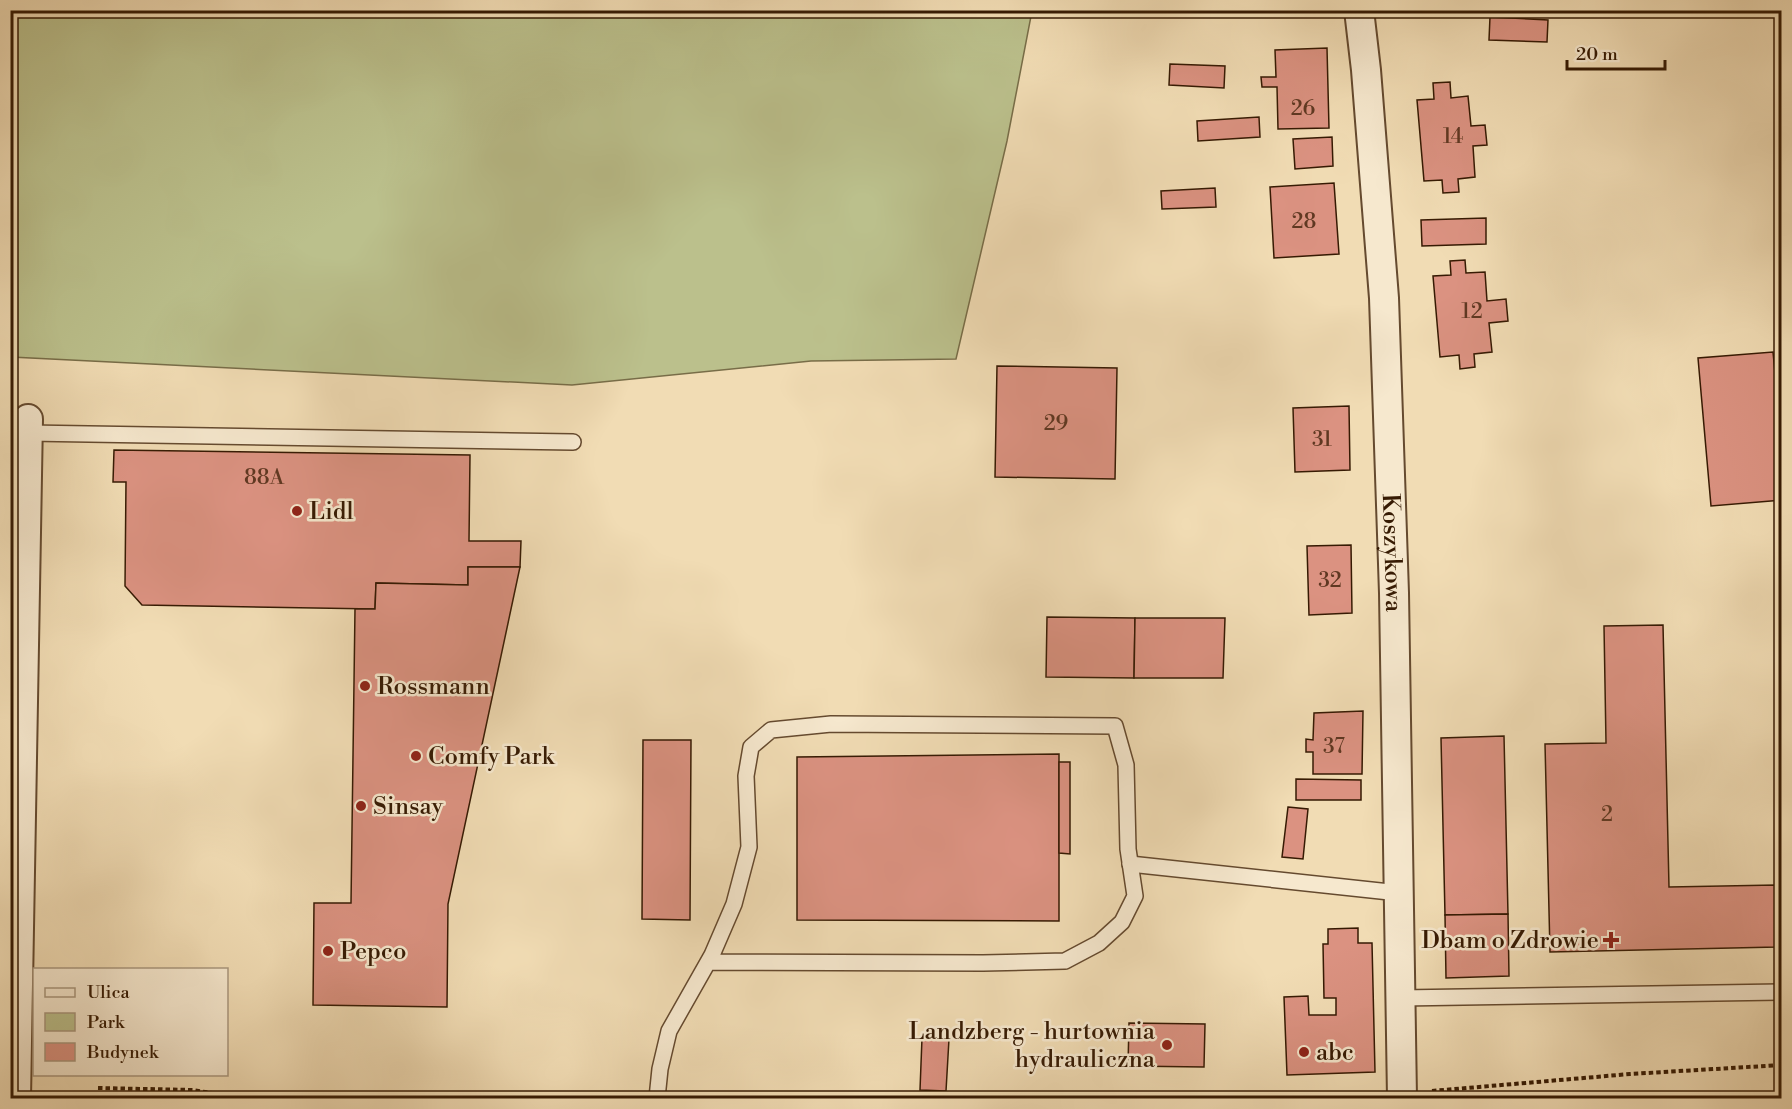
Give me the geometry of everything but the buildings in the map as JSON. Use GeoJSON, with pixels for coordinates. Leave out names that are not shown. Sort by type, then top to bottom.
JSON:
{"type":"FeatureCollection","features":[{"type":"Feature","properties":{"kind":"street","name":"Koszykowa"},"geometry":{"type":"LineString","coordinates":[[1359,10],[1384,298],[1394,593],[1401,1097]]}},
{"type":"Feature","properties":{"kind":"street"},"geometry":{"type":"LineString","coordinates":[[16,1098],[28,426]]}},
{"type":"Feature","properties":{"kind":"lane"},"geometry":{"type":"LineString","coordinates":[[28,426],[573,442]]}},
{"type":"Feature","properties":{"kind":"lane"},"geometry":{"type":"LineString","coordinates":[[657,1098],[660,1069],[669,1031],[708,962],[734,904],[749,847],[746,776],[751,747],[771,730],[831,724],[1115,726],[1126,765],[1128,849],[1135,896],[1122,922],[1099,943],[1065,961],[708,962]]}},
{"type":"Feature","properties":{"kind":"lane"},"geometry":{"type":"LineString","coordinates":[[1130,864],[1399,893]]}},
{"type":"Feature","properties":{"kind":"lane"},"geometry":{"type":"LineString","coordinates":[[1401,999],[1782,992]]}},
{"type":"Feature","properties":{"kind":"path"},"geometry":{"type":"LineString","coordinates":[[1401,1097],[1415,1092],[1630,1074],[1782,1065]]}},
{"type":"Feature","properties":{"kind":"path"},"geometry":{"type":"LineString","coordinates":[[98,1088],[193,1090],[242,1098]]}},
{"type":"Feature","properties":{"kind":"green space"},"geometry":{"type":"Polygon","coordinates":[[[11,10],[1032,11],[1007,141],[956,359],[811,361],[572,385],[11,357],[11,10]]]}},
{"type":"Feature","properties":{"kind":"place","name":"Lidl"},"geometry":{"type":"Point","coordinates":[297,511]}},
{"type":"Feature","properties":{"kind":"place","name":"Rossmann"},"geometry":{"type":"Point","coordinates":[365,686]}},
{"type":"Feature","properties":{"kind":"place","name":"Comfy Park"},"geometry":{"type":"Point","coordinates":[416,756]}},
{"type":"Feature","properties":{"kind":"place","name":"Sinsay"},"geometry":{"type":"Point","coordinates":[361,806]}},
{"type":"Feature","properties":{"kind":"place","name":"Dbam o Zdrowie"},"geometry":{"type":"Point","coordinates":[1611,940]}},
{"type":"Feature","properties":{"kind":"place","name":"Pepco"},"geometry":{"type":"Point","coordinates":[328,951]}},
{"type":"Feature","properties":{"kind":"place","name":"Landzberg - hurtownia hydrauliczna"},"geometry":{"type":"Point","coordinates":[1167,1045]}},
{"type":"Feature","properties":{"kind":"place","name":"abc"},"geometry":{"type":"Point","coordinates":[1304,1052]}}]}
